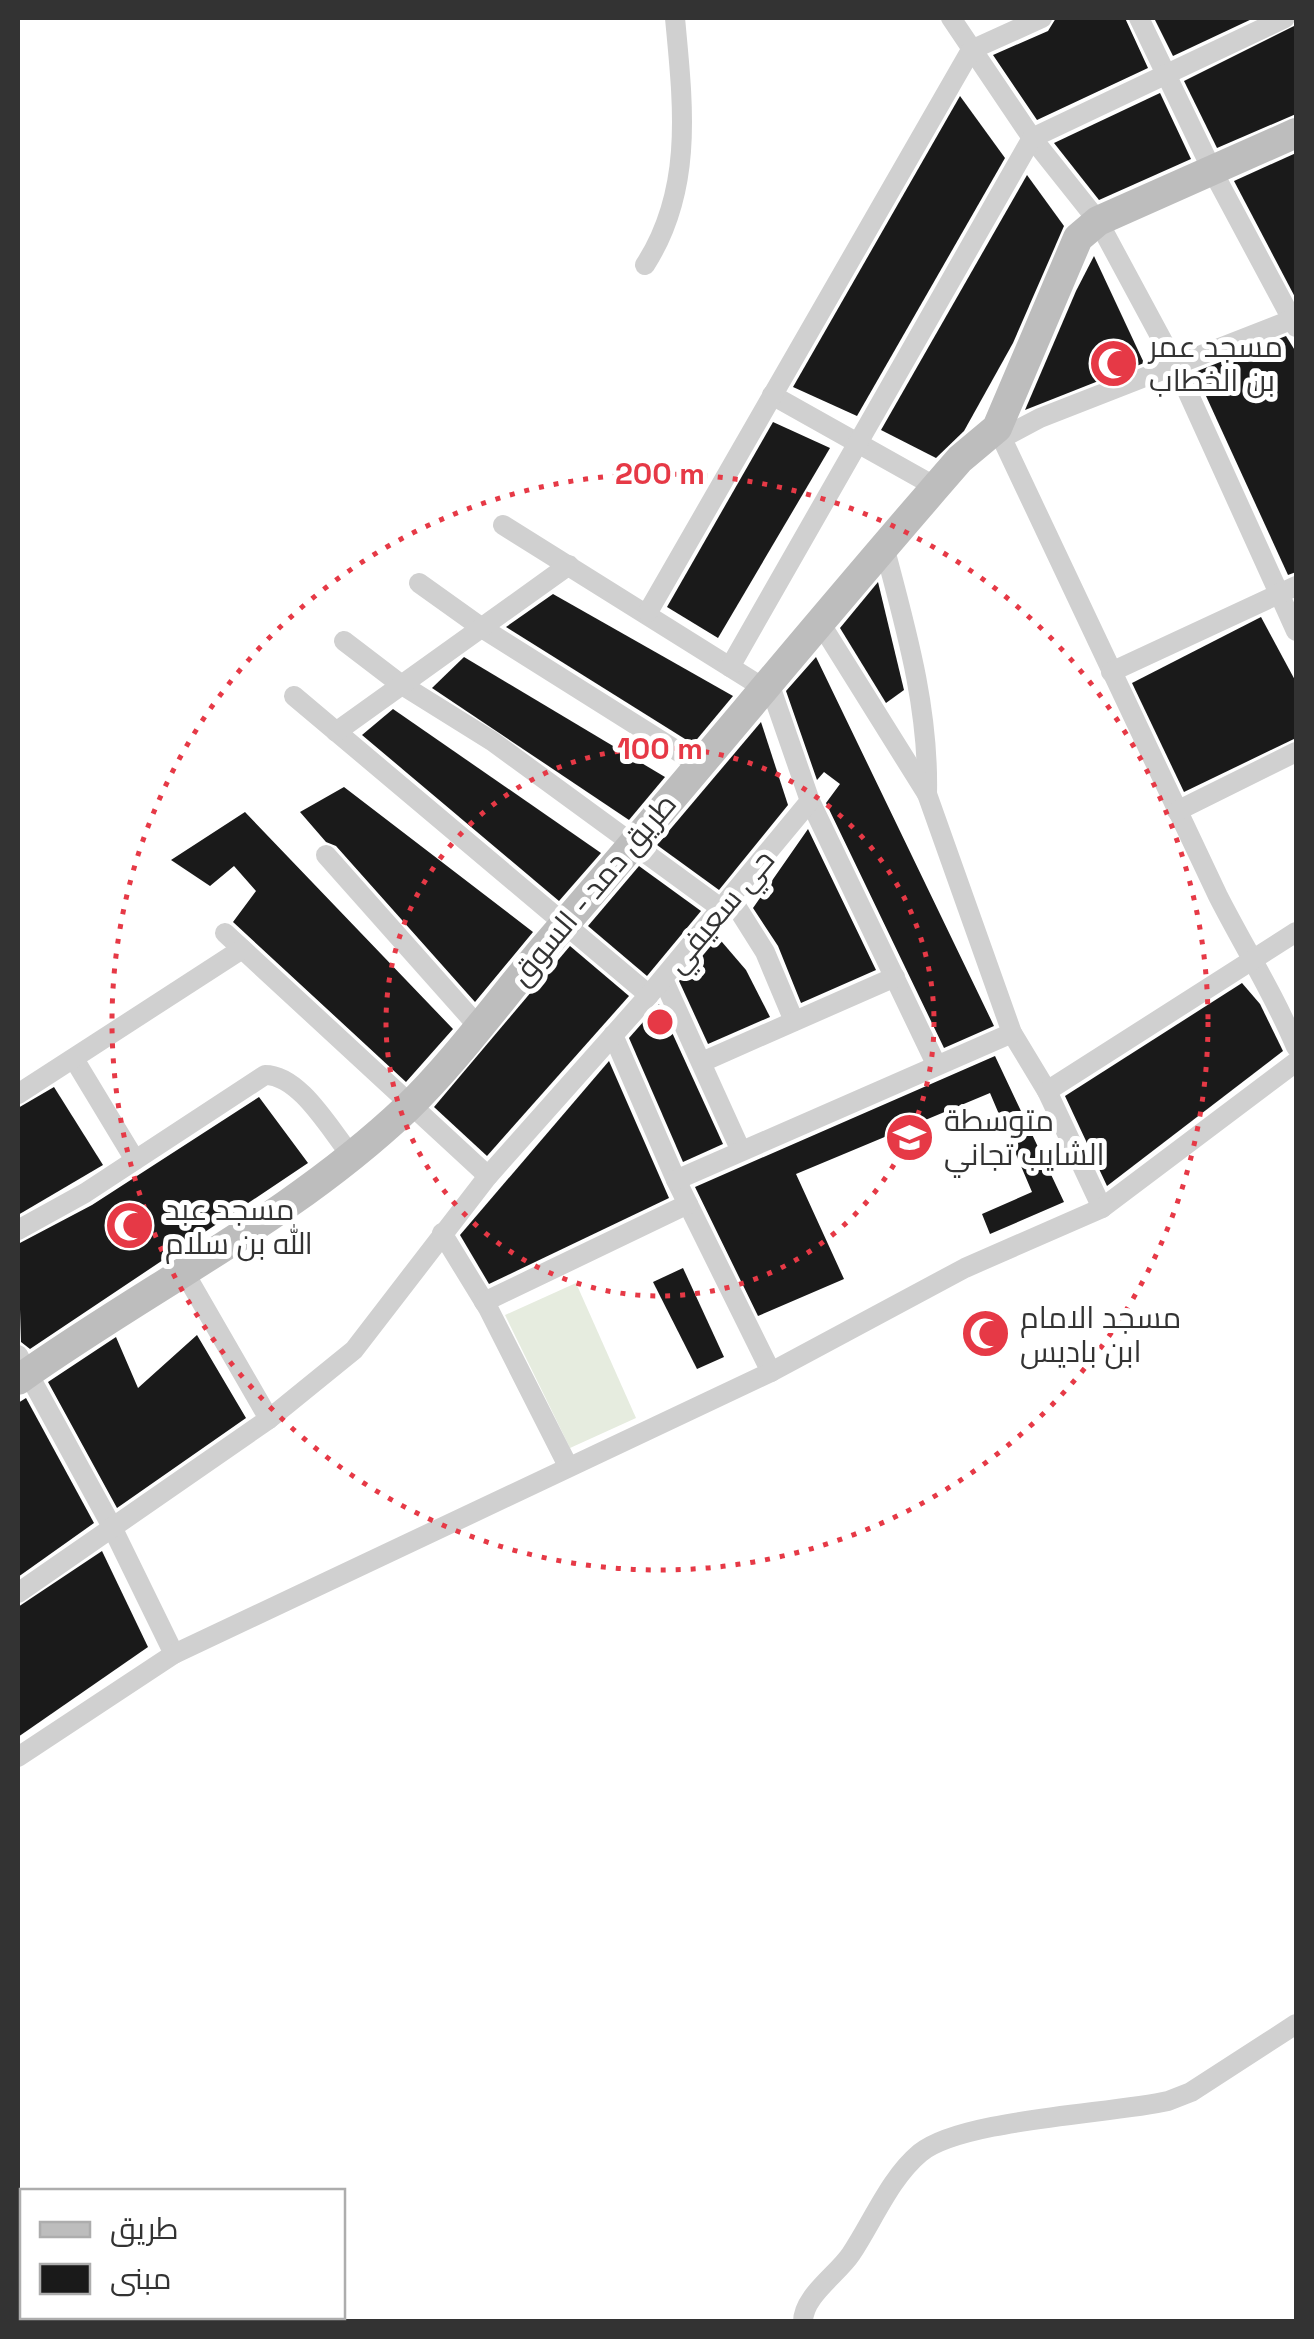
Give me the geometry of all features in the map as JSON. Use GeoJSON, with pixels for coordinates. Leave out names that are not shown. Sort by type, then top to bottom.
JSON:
{"type":"FeatureCollection","features":[{"type":"Feature","properties":{"kind":"main road","name":"طريق دمد - السوق"},"geometry":{"type":"LineString","coordinates":[[21,1369],[258,1228],[408,1106],[634,846],[765,684],[960,458],[1000,433],[1078,238],[1098,221],[1296,132]]}},
{"type":"Feature","properties":{"kind":"street"},"geometry":{"type":"LineString","coordinates":[[645,265],[666,234],[676,203],[682,156],[684,112],[675,18]]}},
{"type":"Feature","properties":{"kind":"street"},"geometry":{"type":"LineString","coordinates":[[952,18],[1032,138],[1098,221],[1175,364],[1287,591],[1296,631]]}},
{"type":"Feature","properties":{"kind":"street"},"geometry":{"type":"LineString","coordinates":[[648,612],[970,50],[1042,18]]}},
{"type":"Feature","properties":{"kind":"street"},"geometry":{"type":"LineString","coordinates":[[1139,18],[1212,170],[1295,322],[1000,433],[1252,963],[1274,992],[1296,1047]]}},
{"type":"Feature","properties":{"kind":"street"},"geometry":{"type":"LineString","coordinates":[[730,667],[1032,138],[1286,18]]}},
{"type":"Feature","properties":{"kind":"street"},"geometry":{"type":"LineString","coordinates":[[772,396],[936,487]]}},
{"type":"Feature","properties":{"kind":"street"},"geometry":{"type":"LineString","coordinates":[[502,525],[648,612],[730,667],[765,684],[810,800],[936,1064]]}},
{"type":"Feature","properties":{"kind":"street"},"geometry":{"type":"LineString","coordinates":[[884,546],[921,692],[928,741],[927,794]]}},
{"type":"Feature","properties":{"kind":"street"},"geometry":{"type":"LineString","coordinates":[[336,732],[399,683],[569,565]]}},
{"type":"Feature","properties":{"kind":"street"},"geometry":{"type":"LineString","coordinates":[[419,583],[482,628],[569,679],[698,764]]}},
{"type":"Feature","properties":{"kind":"street"},"geometry":{"type":"LineString","coordinates":[[1111,672],[1287,591]]}},
{"type":"Feature","properties":{"kind":"street"},"geometry":{"type":"LineString","coordinates":[[819,621],[927,794],[1012,1033],[1047,1090],[1102,1208]]}},
{"type":"Feature","properties":{"kind":"street"},"geometry":{"type":"LineString","coordinates":[[344,640],[399,683],[492,741],[634,846],[727,904],[765,952],[794,1022]]}},
{"type":"Feature","properties":{"kind":"street"},"geometry":{"type":"LineString","coordinates":[[294,696],[563,926],[656,987],[702,1062],[741,1151]]}},
{"type":"Feature","properties":{"kind":"street"},"geometry":{"type":"LineString","coordinates":[[1178,811],[1296,752]]}},
{"type":"Feature","properties":{"kind":"street","name":"حي سعيفي"},"geometry":{"type":"LineString","coordinates":[[18,1594],[111,1525],[269,1420],[354,1350],[396,1301],[442,1233],[488,1176],[656,987],[810,800]]}},
{"type":"Feature","properties":{"kind":"street"},"geometry":{"type":"LineString","coordinates":[[326,855],[477,1025]]}},
{"type":"Feature","properties":{"kind":"street"},"geometry":{"type":"LineString","coordinates":[[1047,1090],[1296,932]]}},
{"type":"Feature","properties":{"kind":"street"},"geometry":{"type":"LineString","coordinates":[[224,933],[488,1176]]}},
{"type":"Feature","properties":{"kind":"street"},"geometry":{"type":"LineString","coordinates":[[18,1094],[242,949]]}},
{"type":"Feature","properties":{"kind":"street"},"geometry":{"type":"LineString","coordinates":[[702,1062],[894,977]]}},
{"type":"Feature","properties":{"kind":"street"},"geometry":{"type":"LineString","coordinates":[[676,1180],[1012,1033]]}},
{"type":"Feature","properties":{"kind":"street"},"geometry":{"type":"LineString","coordinates":[[613,1035],[676,1180],[771,1372]]}},
{"type":"Feature","properties":{"kind":"street"},"geometry":{"type":"LineString","coordinates":[[74,1059],[134,1160]]}},
{"type":"Feature","properties":{"kind":"street"},"geometry":{"type":"LineString","coordinates":[[18,1757],[174,1654],[771,1372],[965,1268],[1102,1208],[1296,1062]]}},
{"type":"Feature","properties":{"kind":"street"},"geometry":{"type":"LineString","coordinates":[[18,1230],[134,1160],[256,1079],[271,1074],[298,1090],[350,1156]]}},
{"type":"Feature","properties":{"kind":"street"},"geometry":{"type":"LineString","coordinates":[[484,1302],[688,1204]]}},
{"type":"Feature","properties":{"kind":"street"},"geometry":{"type":"LineString","coordinates":[[442,1233],[484,1302],[568,1466]]}},
{"type":"Feature","properties":{"kind":"street"},"geometry":{"type":"LineString","coordinates":[[183,1270],[269,1420]]}},
{"type":"Feature","properties":{"kind":"street"},"geometry":{"type":"LineString","coordinates":[[21,1369],[111,1525],[174,1654]]}},
{"type":"Feature","properties":{"kind":"street"},"geometry":{"type":"LineString","coordinates":[[803,2322],[806,2306],[844,2264],[893,2184],[922,2151],[968,2133],[1168,2101],[1190,2092],[1296,2024]]}},
{"type":"Feature","properties":{"kind":"shaded area"},"geometry":{"type":"Polygon","coordinates":[[[576,1283],[636,1418],[570,1448],[505,1315],[576,1283]]]}},
{"type":"Feature","properties":{"kind":"building"},"geometry":{"type":"Polygon","coordinates":[[[1056,18],[1125,18],[1148,68],[1037,120],[993,55],[1048,31],[1056,18]]]}},
{"type":"Feature","properties":{"kind":"building"},"geometry":{"type":"Polygon","coordinates":[[[1154,18],[1254,18],[1173,56],[1154,18]]]}},
{"type":"Feature","properties":{"kind":"building"},"geometry":{"type":"Polygon","coordinates":[[[1296,25],[1296,114],[1217,148],[1184,81],[1296,25]]]}},
{"type":"Feature","properties":{"kind":"building"},"geometry":{"type":"Polygon","coordinates":[[[1160,93],[1191,159],[1099,200],[1054,143],[1160,93]]]}},
{"type":"Feature","properties":{"kind":"building"},"geometry":{"type":"Polygon","coordinates":[[[960,96],[1005,158],[857,416],[793,387],[960,96]]]}},
{"type":"Feature","properties":{"kind":"building"},"geometry":{"type":"Polygon","coordinates":[[[1296,153],[1296,299],[1234,181],[1296,153]]]}},
{"type":"Feature","properties":{"kind":"building"},"geometry":{"type":"Polygon","coordinates":[[[1027,175],[1064,226],[1013,343],[964,431],[936,458],[881,430],[1027,175]]]}},
{"type":"Feature","properties":{"kind":"building"},"geometry":{"type":"Polygon","coordinates":[[[1094,256],[1144,363],[1025,410],[1076,291],[1094,256]]]}},
{"type":"Feature","properties":{"kind":"building"},"geometry":{"type":"Polygon","coordinates":[[[1286,336],[1296,352],[1296,572],[1288,575],[1195,372],[1286,336]]]}},
{"type":"Feature","properties":{"kind":"building"},"geometry":{"type":"Polygon","coordinates":[[[773,422],[830,448],[718,638],[667,607],[773,422]]]}},
{"type":"Feature","properties":{"kind":"building"},"geometry":{"type":"Polygon","coordinates":[[[878,582],[904,690],[886,703],[840,628],[878,582]]]}},
{"type":"Feature","properties":{"kind":"building"},"geometry":{"type":"Polygon","coordinates":[[[553,594],[733,696],[693,744],[506,627],[553,594]]]}},
{"type":"Feature","properties":{"kind":"building"},"geometry":{"type":"Polygon","coordinates":[[[1261,617],[1296,682],[1296,738],[1184,792],[1132,683],[1261,617]]]}},
{"type":"Feature","properties":{"kind":"building"},"geometry":{"type":"Polygon","coordinates":[[[464,657],[665,777],[629,820],[432,688],[464,657]]]}},
{"type":"Feature","properties":{"kind":"building"},"geometry":{"type":"Polygon","coordinates":[[[816,657],[994,1026],[944,1048],[826,803],[840,784],[824,772],[817,780],[786,691],[816,657]]]}},
{"type":"Feature","properties":{"kind":"building"},"geometry":{"type":"Polygon","coordinates":[[[393,709],[601,853],[559,901],[362,735],[393,709]]]}},
{"type":"Feature","properties":{"kind":"building"},"geometry":{"type":"Polygon","coordinates":[[[761,722],[788,805],[719,890],[657,845],[761,722]]]}},
{"type":"Feature","properties":{"kind":"building"},"geometry":{"type":"Polygon","coordinates":[[[344,787],[533,932],[475,1002],[336,846],[326,842],[300,812],[344,787]]]}},
{"type":"Feature","properties":{"kind":"building"},"geometry":{"type":"Polygon","coordinates":[[[245,812],[453,1029],[406,1082],[233,922],[256,891],[234,866],[210,886],[171,860],[245,812]]]}},
{"type":"Feature","properties":{"kind":"building"},"geometry":{"type":"Polygon","coordinates":[[[808,829],[876,970],[801,1003],[778,946],[753,908],[808,829]]]}},
{"type":"Feature","properties":{"kind":"building"},"geometry":{"type":"Polygon","coordinates":[[[639,866],[701,911],[647,976],[588,926],[639,866]]]}},
{"type":"Feature","properties":{"kind":"building"},"geometry":{"type":"Polygon","coordinates":[[[716,935],[746,970],[770,1017],[708,1044],[679,981],[716,935]]]}},
{"type":"Feature","properties":{"kind":"building"},"geometry":{"type":"Polygon","coordinates":[[[570,946],[629,996],[487,1156],[434,1107],[570,946]]]}},
{"type":"Feature","properties":{"kind":"building"},"geometry":{"type":"Polygon","coordinates":[[[1242,983],[1260,1004],[1283,1051],[1107,1186],[1065,1096],[1242,983]]]}},
{"type":"Feature","properties":{"kind":"building"},"geometry":{"type":"Polygon","coordinates":[[[659,1004],[723,1144],[683,1162],[629,1038],[659,1004]]]}},
{"type":"Feature","properties":{"kind":"building"},"geometry":{"type":"Polygon","coordinates":[[[995,1056],[1064,1202],[990,1234],[982,1214],[1032,1192],[990,1093],[796,1174],[844,1279],[758,1316],[695,1187],[995,1056]]]}},
{"type":"Feature","properties":{"kind":"building"},"geometry":{"type":"Polygon","coordinates":[[[609,1061],[669,1198],[489,1284],[460,1235],[609,1061]]]}},
{"type":"Feature","properties":{"kind":"building"},"geometry":{"type":"Polygon","coordinates":[[[54,1087],[103,1165],[18,1215],[18,1108],[54,1087]]]}},
{"type":"Feature","properties":{"kind":"building"},"geometry":{"type":"Polygon","coordinates":[[[259,1097],[308,1163],[30,1349],[21,1342],[18,1244],[92,1205],[259,1097]]]}},
{"type":"Feature","properties":{"kind":"building"},"geometry":{"type":"Polygon","coordinates":[[[683,1268],[724,1357],[697,1369],[653,1282],[683,1268]]]}},
{"type":"Feature","properties":{"kind":"building"},"geometry":{"type":"Polygon","coordinates":[[[197,1335],[246,1418],[117,1508],[48,1382],[116,1337],[138,1388],[197,1335]]]}},
{"type":"Feature","properties":{"kind":"building"},"geometry":{"type":"Polygon","coordinates":[[[26,1398],[94,1523],[18,1577],[18,1403],[26,1398]]]}},
{"type":"Feature","properties":{"kind":"building"},"geometry":{"type":"Polygon","coordinates":[[[102,1551],[148,1647],[18,1737],[18,1607],[102,1551]]]}},
{"type":"Feature","properties":{"kind":"place","name":"مسجد عمر بن الخطاب"},"geometry":{"type":"Point","coordinates":[1114,363]}},
{"type":"Feature","properties":{"kind":"place","name":"متوسطة الشايب تجاني"},"geometry":{"type":"Point","coordinates":[909,1137]}},
{"type":"Feature","properties":{"kind":"place","name":"مسجد عبد الله بن سلام"},"geometry":{"type":"Point","coordinates":[130,1226]}},
{"type":"Feature","properties":{"kind":"place","name":"مسجد الامام ابن باديس"},"geometry":{"type":"Point","coordinates":[985,1334]}}]}
